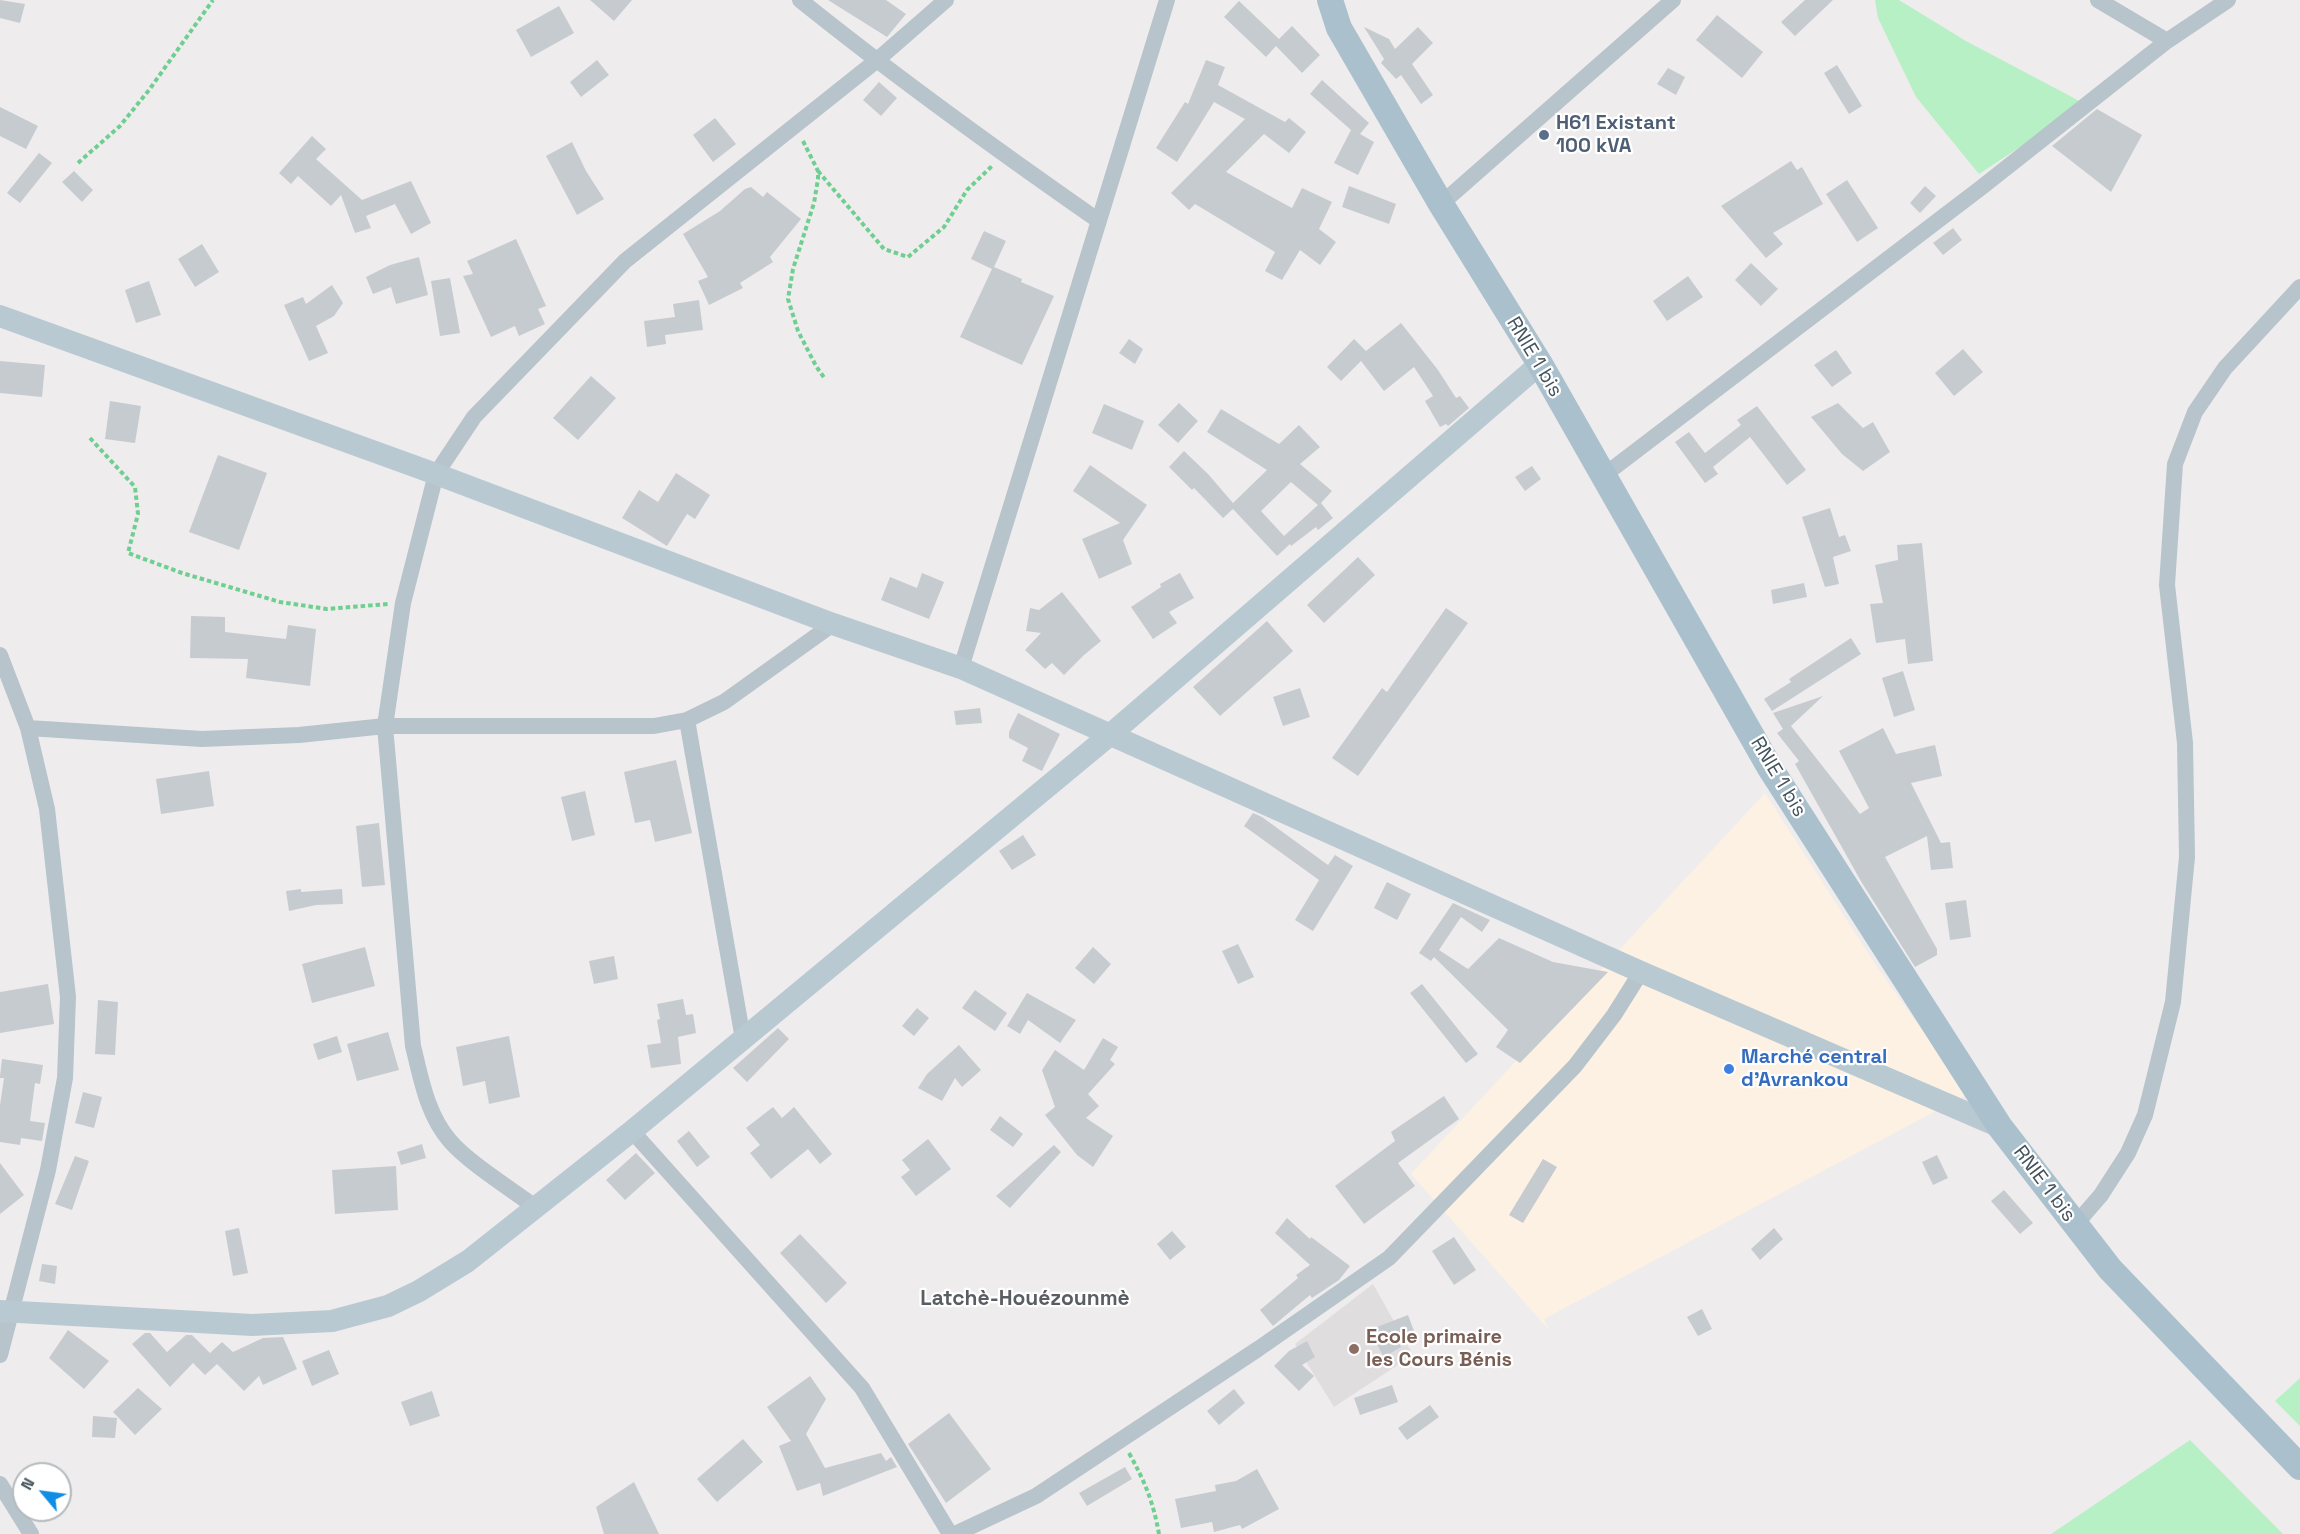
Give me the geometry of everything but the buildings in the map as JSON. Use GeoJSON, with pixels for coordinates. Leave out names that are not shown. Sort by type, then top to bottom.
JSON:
{"type":"FeatureCollection","features":[{"type":"Feature","properties":{"kind":"main road"},"geometry":{"type":"LineString","coordinates":[[1312,0],[1339,28]]}},
{"type":"Feature","properties":{"kind":"main road"},"geometry":{"type":"LineString","coordinates":[[1330,0],[1339,28]]}},
{"type":"Feature","properties":{"kind":"main road","name":"RNIE 1 bis"},"geometry":{"type":"LineString","coordinates":[[1339,28],[1441,204],[1539,364],[1770,768],[2000,1127],[2110,1269],[2300,1467]]}},
{"type":"Feature","properties":{"kind":"main road"},"geometry":{"type":"LineString","coordinates":[[0,316],[435,474],[833,624],[962,668],[1641,972],[2000,1127]]}},
{"type":"Feature","properties":{"kind":"main road"},"geometry":{"type":"LineString","coordinates":[[6,1311],[252,1325],[332,1321],[388,1306],[419,1291],[468,1261],[632,1131],[1111,734],[1539,364]]}},
{"type":"Feature","properties":{"kind":"street"},"geometry":{"type":"LineString","coordinates":[[800,0],[876,61],[1001,153],[1099,221]]}},
{"type":"Feature","properties":{"kind":"street"},"geometry":{"type":"LineString","coordinates":[[535,1207],[449,1141],[435,1117],[425,1092],[413,1046],[385,726],[403,603],[435,474],[474,417],[625,261],[876,61],[946,0]]}},
{"type":"Feature","properties":{"kind":"street"},"geometry":{"type":"LineString","coordinates":[[962,668],[1167,0]]}},
{"type":"Feature","properties":{"kind":"street"},"geometry":{"type":"LineString","coordinates":[[1441,204],[1673,0]]}},
{"type":"Feature","properties":{"kind":"street"},"geometry":{"type":"LineString","coordinates":[[2098,0],[2167,41]]}},
{"type":"Feature","properties":{"kind":"street"},"geometry":{"type":"LineString","coordinates":[[1603,476],[1982,187],[2167,41],[2228,0]]}},
{"type":"Feature","properties":{"kind":"street"},"geometry":{"type":"LineString","coordinates":[[2075,1225],[2101,1195],[2128,1153],[2145,1115],[2173,1002],[2187,857],[2185,743],[2167,585],[2175,464],[2195,412],[2225,368],[2300,287]]}},
{"type":"Feature","properties":{"kind":"street"},"geometry":{"type":"LineString","coordinates":[[28,728],[202,739],[299,735],[385,726],[654,726],[687,720],[724,702],[833,624]]}},
{"type":"Feature","properties":{"kind":"street"},"geometry":{"type":"LineString","coordinates":[[0,656],[28,728],[47,809],[68,997],[63,1090],[48,1170],[6,1311],[0,1355]]}},
{"type":"Feature","properties":{"kind":"street"},"geometry":{"type":"LineString","coordinates":[[687,720],[743,1039]]}},
{"type":"Feature","properties":{"kind":"street"},"geometry":{"type":"LineString","coordinates":[[955,1534],[1036,1496],[1389,1258],[1575,1066],[1614,1014],[1641,972]]}},
{"type":"Feature","properties":{"kind":"street"},"geometry":{"type":"LineString","coordinates":[[632,1131],[862,1388],[950,1534]]}},
{"type":"Feature","properties":{"kind":"street"},"geometry":{"type":"LineString","coordinates":[[0,1484],[31,1534]]}},
{"type":"Feature","properties":{"kind":"path"},"geometry":{"type":"LineString","coordinates":[[78,163],[120,126],[149,90],[213,0]]}},
{"type":"Feature","properties":{"kind":"path"},"geometry":{"type":"LineString","coordinates":[[795,124],[818,171],[884,249],[908,257],[921,249],[944,227],[967,190],[990,170],[1001,153]]}},
{"type":"Feature","properties":{"kind":"path"},"geometry":{"type":"LineString","coordinates":[[818,171],[813,203],[793,269],[788,299],[798,331],[825,379]]}},
{"type":"Feature","properties":{"kind":"path"},"geometry":{"type":"LineString","coordinates":[[90,438],[135,488],[138,514],[128,552],[182,573],[299,605],[327,609],[403,603]]}},
{"type":"Feature","properties":{"kind":"path"},"geometry":{"type":"LineString","coordinates":[[1121,1439],[1145,1482],[1154,1507],[1159,1534]]}},
{"type":"Feature","properties":{"kind":"shaded area","name":"Marché central d'Avrankou"},"geometry":{"type":"Polygon","coordinates":[[[1765,793],[1879,970],[1968,1094],[1544,1319],[1550,1331],[1411,1174],[1765,793]]]}},
{"type":"Feature","properties":{"kind":"shaded area","name":"Ecole primaire les Cours Bénis"},"geometry":{"type":"Polygon","coordinates":[[[1373,1284],[1413,1355],[1334,1407],[1295,1344],[1373,1284]]]}},
{"type":"Feature","properties":{"kind":"green space"},"geometry":{"type":"Polygon","coordinates":[[[1875,0],[1899,0],[1966,41],[2085,104],[1979,174],[1916,97],[1878,18],[1875,0]]]}},
{"type":"Feature","properties":{"kind":"green space"},"geometry":{"type":"Polygon","coordinates":[[[2300,1378],[2300,1426],[2275,1401],[2300,1378]]]}},
{"type":"Feature","properties":{"kind":"green space"},"geometry":{"type":"Polygon","coordinates":[[[2190,1440],[2283,1534],[2051,1534],[2190,1440]]]}},
{"type":"Feature","properties":{"kind":"place","name":"H61 Existant 100 kVA"},"geometry":{"type":"Point","coordinates":[1544,135]}},
{"type":"Feature","properties":{"kind":"place","name":"Marché central d'Avrankou"},"geometry":{"type":"Point","coordinates":[1729,1069]}},
{"type":"Feature","properties":{"kind":"place","name":"Ecole primaire les Cours Bénis"},"geometry":{"type":"Point","coordinates":[1354,1349]}},
{"type":"Feature","properties":{"kind":"district","name":"Latchè-Houézounmè"},"geometry":{"type":"Point","coordinates":[1025,1299]}}]}
